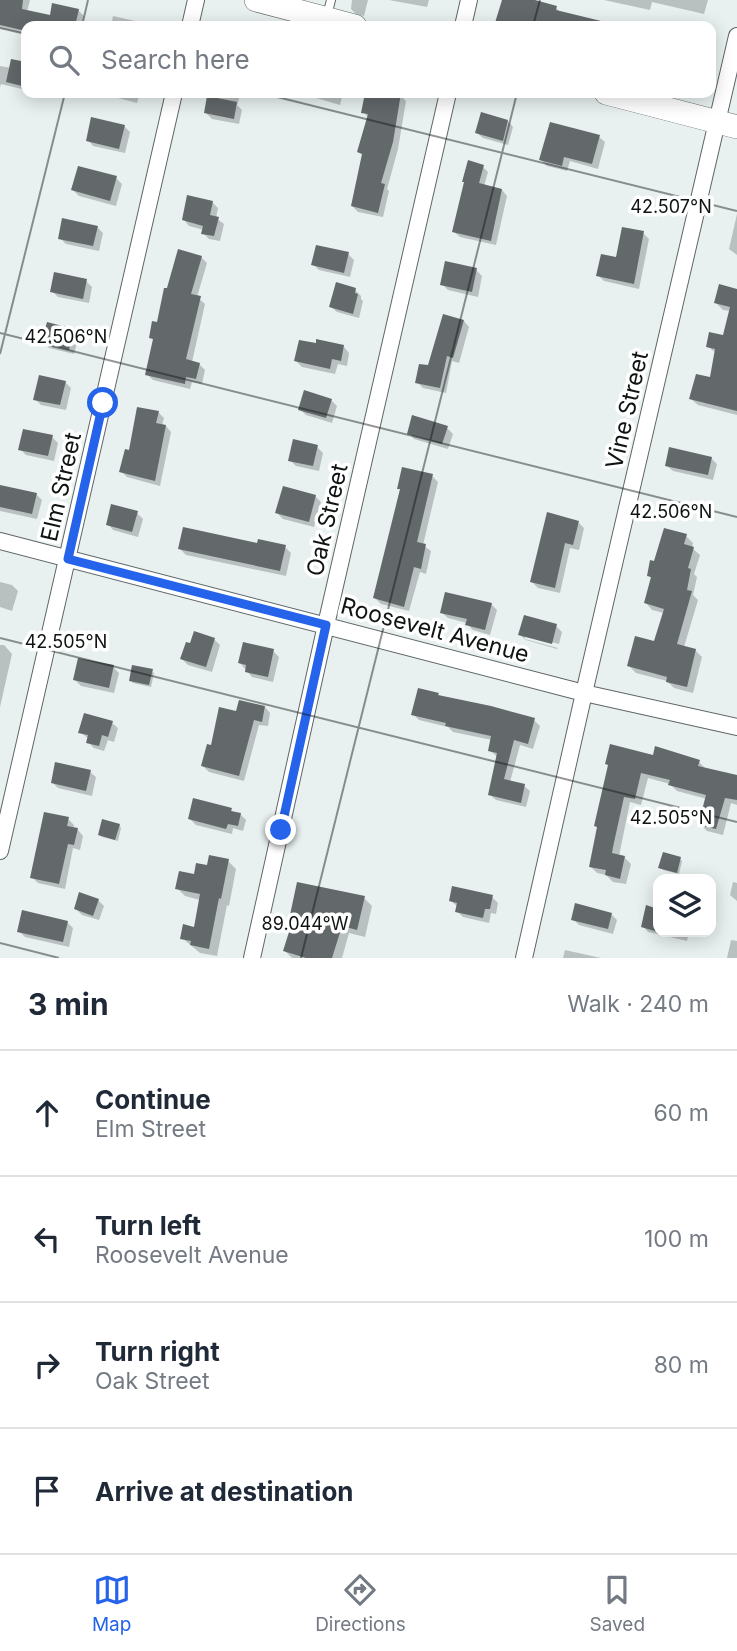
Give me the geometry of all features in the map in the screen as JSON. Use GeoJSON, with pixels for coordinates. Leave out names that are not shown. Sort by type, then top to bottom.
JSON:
{"type":"FeatureCollection","features":[{"type":"Feature","properties":{"kind":"street"},"geometry":{"type":"LineString","coordinates":[[191,21],[196,0]]}},
{"type":"Feature","properties":{"kind":"street"},"geometry":{"type":"LineString","coordinates":[[256,0],[329,10],[347,21]]}},
{"type":"Feature","properties":{"kind":"street"},"geometry":{"type":"LineString","coordinates":[[464,21],[469,0]]}},
{"type":"Feature","properties":{"kind":"street","name":"Vine Street"},"geometry":{"type":"LineString","coordinates":[[524,958],[584,693],[727,125],[737,36]]}},
{"type":"Feature","properties":{"kind":"street","name":"Elm Street"},"geometry":{"type":"LineString","coordinates":[[0,851],[173,98]]}},
{"type":"Feature","properties":{"kind":"street","name":"Oak Street"},"geometry":{"type":"LineString","coordinates":[[253,958],[447,98]]}},
{"type":"Feature","properties":{"kind":"street"},"geometry":{"type":"LineString","coordinates":[[625,98],[727,125]]}},
{"type":"Feature","properties":{"kind":"street","name":"Roosevelt Avenue"},"geometry":{"type":"LineString","coordinates":[[0,541],[584,693],[737,727]]}},
{"type":"Feature","properties":{"kind":"building"},"geometry":{"type":"Polygon","coordinates":[[[0,0],[23,0],[22,9],[50,15],[52,3],[79,9],[76,21],[21,21],[21,30],[0,25],[0,0]]]}},
{"type":"Feature","properties":{"kind":"building"},"geometry":{"type":"Polygon","coordinates":[[[502,0],[535,0],[557,6],[556,10],[601,21],[496,21],[502,0]]]}},
{"type":"Feature","properties":{"kind":"building"},"geometry":{"type":"Polygon","coordinates":[[[11,59],[21,61],[21,86],[6,82],[11,59]]]}},
{"type":"Feature","properties":{"kind":"building"},"geometry":{"type":"Polygon","coordinates":[[[207,98],[237,102],[234,119],[204,113],[207,98]]]}},
{"type":"Feature","properties":{"kind":"building"},"geometry":{"type":"Polygon","coordinates":[[[364,98],[400,98],[393,142],[381,183],[385,184],[378,213],[351,206],[362,154],[357,152],[368,114],[361,113],[364,98]]]}},
{"type":"Feature","properties":{"kind":"building"},"geometry":{"type":"Polygon","coordinates":[[[481,112],[508,120],[503,141],[475,133],[481,112]]]}},
{"type":"Feature","properties":{"kind":"building"},"geometry":{"type":"Polygon","coordinates":[[[91,117],[125,125],[119,149],[86,141],[91,117]]]}},
{"type":"Feature","properties":{"kind":"building"},"geometry":{"type":"Polygon","coordinates":[[[550,122],[600,135],[592,164],[564,157],[562,166],[539,160],[550,122]]]}},
{"type":"Feature","properties":{"kind":"building"},"geometry":{"type":"Polygon","coordinates":[[[468,160],[484,165],[479,183],[502,189],[491,241],[452,232],[468,160]]]}},
{"type":"Feature","properties":{"kind":"building"},"geometry":{"type":"Polygon","coordinates":[[[78,166],[117,176],[110,201],[71,190],[78,166]]]}},
{"type":"Feature","properties":{"kind":"building"},"geometry":{"type":"Polygon","coordinates":[[[187,195],[213,201],[210,215],[219,217],[214,236],[201,234],[203,226],[182,220],[187,195]]]}},
{"type":"Feature","properties":{"kind":"building"},"geometry":{"type":"Polygon","coordinates":[[[62,218],[98,226],[93,246],[58,239],[62,218]]]}},
{"type":"Feature","properties":{"kind":"building"},"geometry":{"type":"Polygon","coordinates":[[[622,227],[644,231],[634,284],[596,276],[601,254],[616,257],[622,227]]]}},
{"type":"Feature","properties":{"kind":"building"},"geometry":{"type":"Polygon","coordinates":[[[316,245],[349,252],[344,273],[311,265],[316,245]]]}},
{"type":"Feature","properties":{"kind":"building"},"geometry":{"type":"Polygon","coordinates":[[[178,249],[202,256],[191,294],[201,296],[186,359],[200,363],[196,379],[186,377],[185,384],[145,375],[153,339],[149,338],[152,321],[157,322],[164,288],[167,288],[178,249]]]}},
{"type":"Feature","properties":{"kind":"building"},"geometry":{"type":"Polygon","coordinates":[[[445,261],[477,268],[472,292],[440,285],[445,261]]]}},
{"type":"Feature","properties":{"kind":"building"},"geometry":{"type":"Polygon","coordinates":[[[54,272],[87,279],[83,299],[50,292],[54,272]]]}},
{"type":"Feature","properties":{"kind":"building"},"geometry":{"type":"Polygon","coordinates":[[[336,282],[356,288],[355,293],[358,294],[353,314],[329,307],[336,282]]]}},
{"type":"Feature","properties":{"kind":"building"},"geometry":{"type":"Polygon","coordinates":[[[719,284],[737,289],[737,411],[689,399],[696,374],[710,377],[715,349],[706,347],[709,332],[723,335],[730,307],[714,303],[719,284]]]}},
{"type":"Feature","properties":{"kind":"building"},"geometry":{"type":"Polygon","coordinates":[[[443,314],[464,320],[453,358],[447,356],[440,388],[415,383],[419,364],[428,365],[443,314]]]}},
{"type":"Feature","properties":{"kind":"building"},"geometry":{"type":"Polygon","coordinates":[[[47,322],[74,329],[69,350],[41,343],[47,322]]]}},
{"type":"Feature","properties":{"kind":"building"},"geometry":{"type":"Polygon","coordinates":[[[316,339],[344,345],[341,361],[332,359],[330,369],[294,361],[299,340],[316,343],[316,339]]]}},
{"type":"Feature","properties":{"kind":"building"},"geometry":{"type":"Polygon","coordinates":[[[39,375],[66,381],[60,405],[33,400],[39,375]]]}},
{"type":"Feature","properties":{"kind":"building"},"geometry":{"type":"Polygon","coordinates":[[[304,390],[332,399],[326,418],[298,410],[304,390]]]}},
{"type":"Feature","properties":{"kind":"building"},"geometry":{"type":"Polygon","coordinates":[[[137,407],[159,411],[156,423],[166,425],[155,481],[119,472],[125,449],[129,450],[137,407]]]}},
{"type":"Feature","properties":{"kind":"building"},"geometry":{"type":"Polygon","coordinates":[[[412,415],[448,426],[442,444],[407,434],[412,415]]]}},
{"type":"Feature","properties":{"kind":"building"},"geometry":{"type":"Polygon","coordinates":[[[23,429],[53,435],[48,456],[18,450],[23,429]]]}},
{"type":"Feature","properties":{"kind":"building"},"geometry":{"type":"Polygon","coordinates":[[[293,439],[318,445],[313,466],[288,461],[293,439]]]}},
{"type":"Feature","properties":{"kind":"building"},"geometry":{"type":"Polygon","coordinates":[[[669,447],[712,457],[708,475],[665,466],[669,447]]]}},
{"type":"Feature","properties":{"kind":"building"},"geometry":{"type":"Polygon","coordinates":[[[402,467],[433,474],[417,542],[426,544],[421,569],[414,567],[404,607],[373,598],[400,489],[397,489],[402,467]]]}},
{"type":"Feature","properties":{"kind":"building"},"geometry":{"type":"Polygon","coordinates":[[[0,485],[37,493],[32,514],[0,507],[0,485]]]}},
{"type":"Feature","properties":{"kind":"building"},"geometry":{"type":"Polygon","coordinates":[[[283,486],[316,495],[309,522],[275,513],[283,486]]]}},
{"type":"Feature","properties":{"kind":"building"},"geometry":{"type":"Polygon","coordinates":[[[111,504],[138,511],[132,532],[106,525],[111,504]]]}},
{"type":"Feature","properties":{"kind":"building"},"geometry":{"type":"Polygon","coordinates":[[[547,512],[579,521],[573,545],[565,543],[555,588],[530,582],[547,512]]]}},
{"type":"Feature","properties":{"kind":"building"},"geometry":{"type":"Polygon","coordinates":[[[183,527],[257,543],[258,539],[286,545],[280,571],[178,549],[183,527]]]}},
{"type":"Feature","properties":{"kind":"building"},"geometry":{"type":"Polygon","coordinates":[[[664,528],[687,534],[684,544],[694,547],[688,568],[691,569],[687,590],[692,591],[677,644],[696,649],[687,687],[666,682],[667,677],[627,666],[635,636],[654,641],[664,609],[644,603],[651,577],[647,576],[650,560],[654,561],[664,528]]]}},
{"type":"Feature","properties":{"kind":"building"},"geometry":{"type":"Polygon","coordinates":[[[445,592],[492,603],[485,630],[465,625],[467,619],[440,613],[445,592]]]}},
{"type":"Feature","properties":{"kind":"building"},"geometry":{"type":"Polygon","coordinates":[[[524,615],[557,624],[552,644],[518,635],[524,615]]]}},
{"type":"Feature","properties":{"kind":"building"},"geometry":{"type":"Polygon","coordinates":[[[194,631],[215,638],[206,667],[180,659],[186,642],[190,643],[194,631]]]}},
{"type":"Feature","properties":{"kind":"building"},"geometry":{"type":"Polygon","coordinates":[[[243,642],[274,649],[268,677],[245,672],[246,665],[238,663],[243,642]]]}},
{"type":"Feature","properties":{"kind":"building"},"geometry":{"type":"Polygon","coordinates":[[[78,658],[114,665],[109,688],[73,680],[78,658]]]}},
{"type":"Feature","properties":{"kind":"building"},"geometry":{"type":"Polygon","coordinates":[[[132,665],[153,669],[149,685],[129,681],[132,665]]]}},
{"type":"Feature","properties":{"kind":"building"},"geometry":{"type":"Polygon","coordinates":[[[418,688],[535,718],[528,744],[514,740],[504,779],[525,784],[521,803],[488,795],[497,753],[488,751],[491,736],[411,715],[418,688]]]}},
{"type":"Feature","properties":{"kind":"building"},"geometry":{"type":"Polygon","coordinates":[[[239,700],[265,706],[262,722],[254,720],[239,776],[201,766],[207,744],[211,745],[219,707],[236,711],[239,700]]]}},
{"type":"Feature","properties":{"kind":"building"},"geometry":{"type":"Polygon","coordinates":[[[84,713],[113,721],[108,737],[102,735],[99,746],[86,743],[88,735],[78,733],[84,713]]]}},
{"type":"Feature","properties":{"kind":"building"},"geometry":{"type":"Polygon","coordinates":[[[610,744],[653,755],[655,746],[700,760],[698,766],[737,775],[737,800],[725,798],[716,829],[698,825],[706,795],[668,785],[670,780],[641,773],[635,799],[624,797],[613,847],[612,853],[625,856],[620,879],[605,875],[606,870],[589,867],[610,744]]]}},
{"type":"Feature","properties":{"kind":"building"},"geometry":{"type":"Polygon","coordinates":[[[55,762],[91,770],[86,791],[51,783],[55,762]]]}},
{"type":"Feature","properties":{"kind":"building"},"geometry":{"type":"Polygon","coordinates":[[[193,798],[241,813],[238,826],[228,824],[226,829],[188,819],[193,798]]]}},
{"type":"Feature","properties":{"kind":"building"},"geometry":{"type":"Polygon","coordinates":[[[44,812],[69,817],[67,826],[78,828],[74,845],[68,844],[59,884],[30,878],[44,812]]]}},
{"type":"Feature","properties":{"kind":"building"},"geometry":{"type":"Polygon","coordinates":[[[102,819],[120,824],[115,840],[98,835],[102,819]]]}},
{"type":"Feature","properties":{"kind":"building"},"geometry":{"type":"Polygon","coordinates":[[[663,852],[681,857],[677,873],[658,868],[663,852]]]}},
{"type":"Feature","properties":{"kind":"building"},"geometry":{"type":"Polygon","coordinates":[[[209,855],[229,859],[209,949],[190,945],[191,941],[180,939],[183,924],[194,927],[200,894],[175,889],[179,871],[194,874],[196,863],[207,865],[209,855]]]}},
{"type":"Feature","properties":{"kind":"building"},"geometry":{"type":"Polygon","coordinates":[[[297,882],[365,896],[357,930],[342,926],[332,958],[306,958],[283,951],[294,916],[290,915],[297,882]]]}},
{"type":"Feature","properties":{"kind":"building"},"geometry":{"type":"Polygon","coordinates":[[[452,886],[493,895],[490,909],[485,909],[483,918],[455,912],[457,903],[449,901],[452,886]]]}},
{"type":"Feature","properties":{"kind":"building"},"geometry":{"type":"Polygon","coordinates":[[[79,892],[99,899],[93,916],[74,909],[79,892]]]}},
{"type":"Feature","properties":{"kind":"building"},"geometry":{"type":"Polygon","coordinates":[[[575,903],[612,913],[608,929],[571,920],[575,903]]]}},
{"type":"Feature","properties":{"kind":"building"},"geometry":{"type":"Polygon","coordinates":[[[646,905],[653,907],[653,931],[641,927],[646,905]]]}},
{"type":"Feature","properties":{"kind":"building"},"geometry":{"type":"Polygon","coordinates":[[[22,910],[68,921],[63,942],[17,932],[22,910]]]}},
{"type":"Feature","properties":{"kind":"route"},"geometry":{"type":"LineString","coordinates":[[103,403],[68,559],[326,625],[281,830]]}}]}
